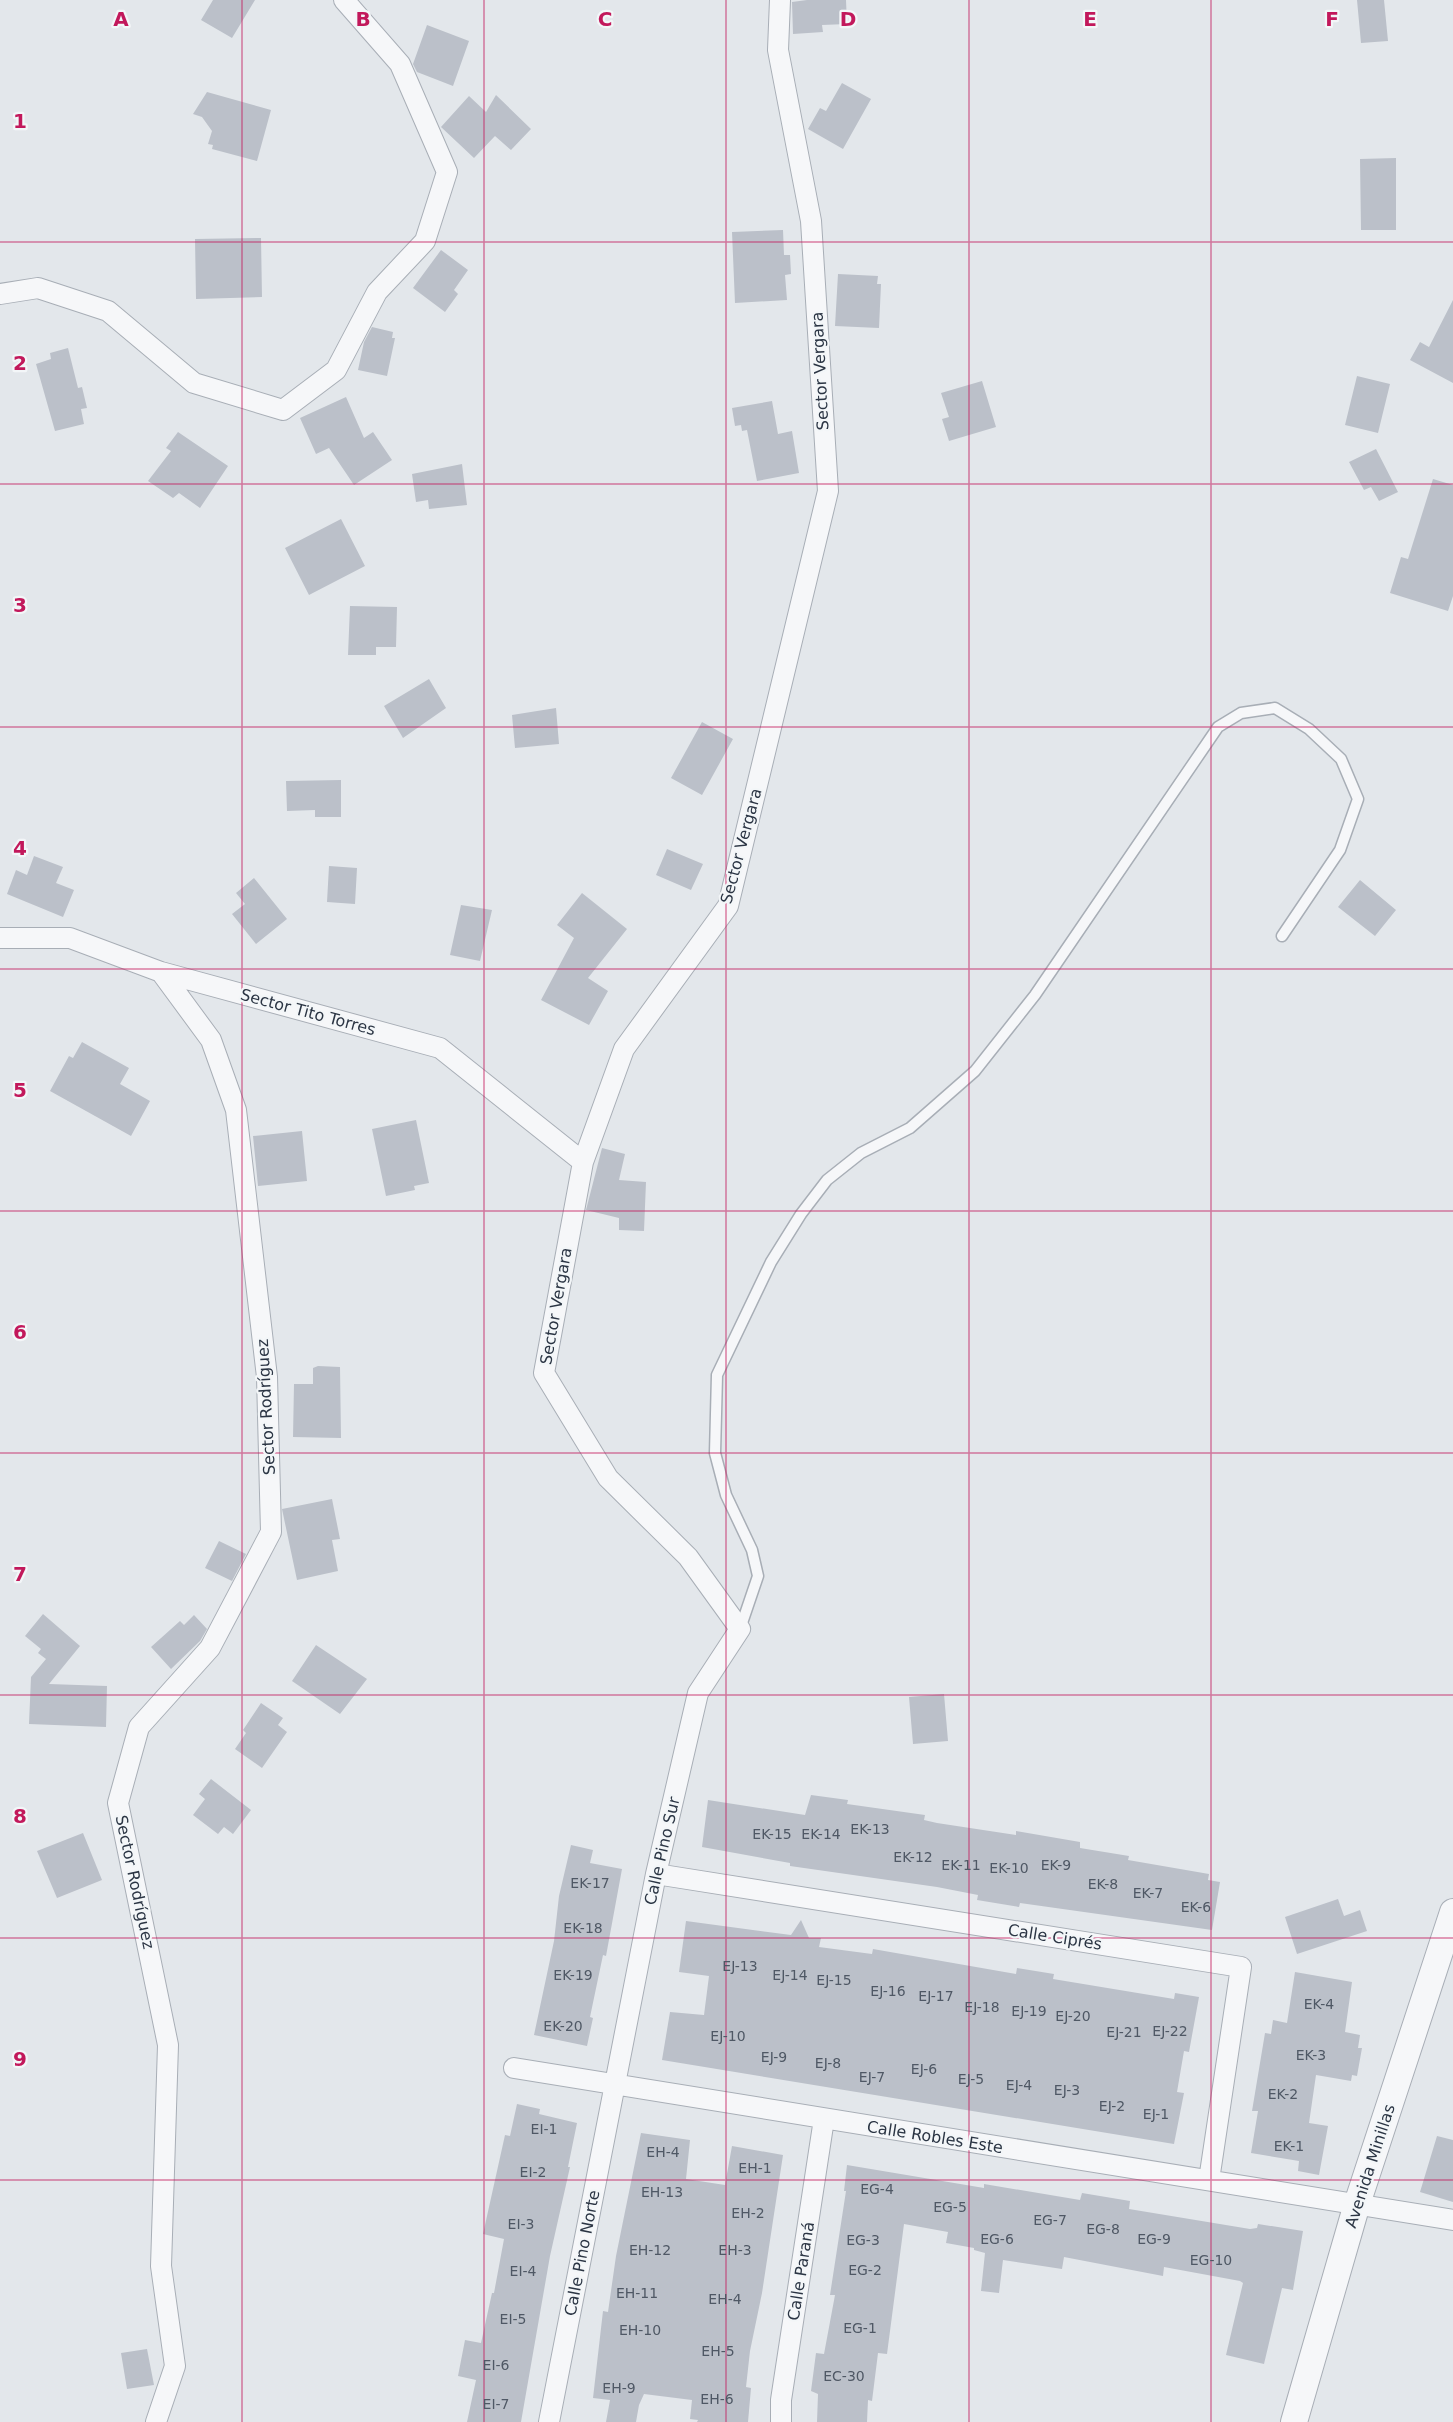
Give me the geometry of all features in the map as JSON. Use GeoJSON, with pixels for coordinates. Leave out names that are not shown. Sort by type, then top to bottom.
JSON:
{"type":"FeatureCollection","features":[{"type":"Feature","properties":{"kind":"street"},"geometry":{"type":"LineString","coordinates":[[0,294],[38,288],[108,311],[194,383],[283,410],[336,370],[377,292],[425,241],[447,172],[400,64],[344,0]]}},
{"type":"Feature","properties":{"kind":"street","name":"Sector Vergara"},"geometry":{"type":"LineString","coordinates":[[740,1629],[688,1557],[608,1478],[544,1373],[583,1162],[624,1049],[728,906],[828,491],[811,221],[778,50],[780,0]]}},
{"type":"Feature","properties":{"kind":"street","name":"Sector Tito Torres"},"geometry":{"type":"LineString","coordinates":[[0,938],[70,938],[161,972],[440,1048],[583,1162]]}},
{"type":"Feature","properties":{"kind":"street","name":"Sector Rodríguez"},"geometry":{"type":"LineString","coordinates":[[156,2422],[175,2366],[160,2266],[168,2045],[118,1803],[139,1727],[210,1648],[271,1532],[267,1377],[236,1110],[211,1040],[161,972]]}},
{"type":"Feature","properties":{"kind":"street","name":"Calle Pino Sur"},"geometry":{"type":"LineString","coordinates":[[615,2084],[656,1874],[698,1693],[740,1629]]}},
{"type":"Feature","properties":{"kind":"street","name":"Calle Ciprés"},"geometry":{"type":"LineString","coordinates":[[656,1874],[1241,1967],[1209,2180]]}},
{"type":"Feature","properties":{"kind":"street","name":"Avenida Minillas"},"geometry":{"type":"LineString","coordinates":[[1294,2422],[1357,2204],[1453,1912]]}},
{"type":"Feature","properties":{"kind":"street","name":"Calle Robles Este"},"geometry":{"type":"LineString","coordinates":[[514,2068],[1453,2220]]}},
{"type":"Feature","properties":{"kind":"street","name":"Calle Pino Norte"},"geometry":{"type":"LineString","coordinates":[[549,2422],[615,2084]]}},
{"type":"Feature","properties":{"kind":"street","name":"Calle Paraná"},"geometry":{"type":"LineString","coordinates":[[781,2422],[781,2400],[824,2119]]}},
{"type":"Feature","properties":{"kind":"lane"},"geometry":{"type":"LineString","coordinates":[[740,1629],[758,1576],[752,1550],[726,1495],[715,1453],[717,1376],[771,1262],[801,1214],[827,1180],[861,1153],[910,1128],[975,1071],[1035,995],[1218,728],[1241,713],[1275,708],[1309,729],[1341,759],[1358,799],[1340,850],[1282,936]]}},
{"type":"Feature","properties":{"kind":"building"},"geometry":{"type":"Polygon","coordinates":[[[213,0],[255,0],[232,38],[201,20],[213,0]]]}},
{"type":"Feature","properties":{"kind":"building"},"geometry":{"type":"Polygon","coordinates":[[[846,0],[847,24],[822,25],[823,32],[793,34],[792,2],[846,0]]]}},
{"type":"Feature","properties":{"kind":"building"},"geometry":{"type":"Polygon","coordinates":[[[1357,0],[1384,0],[1388,41],[1361,43],[1357,0]]]}},
{"type":"Feature","properties":{"kind":"building"},"geometry":{"type":"Polygon","coordinates":[[[427,25],[469,41],[453,86],[417,72],[413,64],[427,25]]]}},
{"type":"Feature","properties":{"kind":"building"},"geometry":{"type":"Polygon","coordinates":[[[842,83],[871,99],[843,149],[808,129],[820,108],[826,111],[842,83]]]}},
{"type":"Feature","properties":{"kind":"building"},"geometry":{"type":"Polygon","coordinates":[[[207,92],[271,110],[257,161],[212,149],[213,145],[208,144],[212,131],[202,117],[193,114],[207,92]]]}},
{"type":"Feature","properties":{"kind":"building"},"geometry":{"type":"Polygon","coordinates":[[[496,95],[531,129],[511,150],[495,136],[474,158],[441,127],[469,96],[486,112],[496,95]]]}},
{"type":"Feature","properties":{"kind":"building"},"geometry":{"type":"Polygon","coordinates":[[[1396,158],[1396,230],[1361,230],[1360,159],[1396,158]]]}},
{"type":"Feature","properties":{"kind":"building"},"geometry":{"type":"Polygon","coordinates":[[[783,230],[784,255],[790,255],[791,274],[785,275],[787,300],[735,303],[732,232],[783,230]]]}},
{"type":"Feature","properties":{"kind":"building"},"geometry":{"type":"Polygon","coordinates":[[[261,238],[262,297],[196,299],[195,239],[261,238]]]}},
{"type":"Feature","properties":{"kind":"building"},"geometry":{"type":"Polygon","coordinates":[[[441,250],[468,270],[454,290],[458,294],[445,312],[413,288],[441,250]]]}},
{"type":"Feature","properties":{"kind":"building"},"geometry":{"type":"Polygon","coordinates":[[[838,274],[878,276],[877,284],[881,284],[879,328],[835,326],[838,274]]]}},
{"type":"Feature","properties":{"kind":"building"},"geometry":{"type":"Polygon","coordinates":[[[1453,300],[1453,383],[1410,360],[1420,342],[1429,347],[1453,300]]]}},
{"type":"Feature","properties":{"kind":"building"},"geometry":{"type":"Polygon","coordinates":[[[372,327],[393,332],[392,338],[395,338],[387,376],[358,370],[364,342],[372,327]]]}},
{"type":"Feature","properties":{"kind":"building"},"geometry":{"type":"Polygon","coordinates":[[[68,348],[78,388],[82,387],[87,408],[81,409],[84,424],[55,431],[36,364],[51,359],[50,353],[68,348]]]}},
{"type":"Feature","properties":{"kind":"building"},"geometry":{"type":"Polygon","coordinates":[[[1357,376],[1390,384],[1378,433],[1345,425],[1357,376]]]}},
{"type":"Feature","properties":{"kind":"building"},"geometry":{"type":"Polygon","coordinates":[[[982,381],[996,427],[949,441],[942,419],[949,417],[941,393],[982,381]]]}},
{"type":"Feature","properties":{"kind":"building"},"geometry":{"type":"Polygon","coordinates":[[[346,397],[364,438],[373,432],[392,460],[354,485],[329,448],[316,454],[300,418],[346,397]]]}},
{"type":"Feature","properties":{"kind":"building"},"geometry":{"type":"Polygon","coordinates":[[[772,401],[778,434],[792,431],[799,473],[757,481],[747,430],[742,431],[741,425],[735,426],[732,408],[772,401]]]}},
{"type":"Feature","properties":{"kind":"building"},"geometry":{"type":"Polygon","coordinates":[[[178,432],[228,466],[200,508],[179,493],[173,498],[148,481],[171,451],[166,448],[178,432]]]}},
{"type":"Feature","properties":{"kind":"building"},"geometry":{"type":"Polygon","coordinates":[[[1376,449],[1398,492],[1379,501],[1371,487],[1364,490],[1349,462],[1376,449]]]}},
{"type":"Feature","properties":{"kind":"building"},"geometry":{"type":"Polygon","coordinates":[[[462,464],[467,505],[429,509],[428,500],[416,502],[412,474],[462,464]]]}},
{"type":"Feature","properties":{"kind":"building"},"geometry":{"type":"Polygon","coordinates":[[[1433,479],[1453,485],[1453,596],[1448,611],[1390,593],[1401,557],[1408,559],[1433,479]]]}},
{"type":"Feature","properties":{"kind":"building"},"geometry":{"type":"Polygon","coordinates":[[[341,519],[365,566],[309,595],[285,548],[341,519]]]}},
{"type":"Feature","properties":{"kind":"building"},"geometry":{"type":"Polygon","coordinates":[[[350,606],[397,607],[396,647],[376,647],[376,655],[348,655],[350,606]]]}},
{"type":"Feature","properties":{"kind":"building"},"geometry":{"type":"Polygon","coordinates":[[[429,679],[446,708],[403,738],[384,706],[429,679]]]}},
{"type":"Feature","properties":{"kind":"building"},"geometry":{"type":"Polygon","coordinates":[[[556,708],[559,744],[515,748],[512,715],[556,708]]]}},
{"type":"Feature","properties":{"kind":"building"},"geometry":{"type":"Polygon","coordinates":[[[702,722],[733,739],[702,795],[671,778],[702,722]]]}},
{"type":"Feature","properties":{"kind":"building"},"geometry":{"type":"Polygon","coordinates":[[[341,780],[341,817],[315,817],[315,810],[287,811],[286,781],[341,780]]]}},
{"type":"Feature","properties":{"kind":"building"},"geometry":{"type":"Polygon","coordinates":[[[667,849],[703,864],[691,890],[656,875],[667,849]]]}},
{"type":"Feature","properties":{"kind":"building"},"geometry":{"type":"Polygon","coordinates":[[[34,856],[63,867],[56,883],[74,890],[63,917],[7,894],[16,870],[27,875],[34,856]]]}},
{"type":"Feature","properties":{"kind":"building"},"geometry":{"type":"Polygon","coordinates":[[[329,866],[357,868],[355,904],[327,902],[329,866]]]}},
{"type":"Feature","properties":{"kind":"building"},"geometry":{"type":"Polygon","coordinates":[[[254,878],[287,919],[256,944],[232,914],[245,904],[236,893],[254,878]]]}},
{"type":"Feature","properties":{"kind":"building"},"geometry":{"type":"Polygon","coordinates":[[[1360,880],[1396,910],[1375,936],[1338,907],[1360,880]]]}},
{"type":"Feature","properties":{"kind":"building"},"geometry":{"type":"Polygon","coordinates":[[[582,893],[627,929],[588,978],[608,991],[589,1025],[541,1000],[574,938],[557,925],[582,893]]]}},
{"type":"Feature","properties":{"kind":"building"},"geometry":{"type":"Polygon","coordinates":[[[461,905],[492,910],[480,961],[450,955],[461,905]]]}},
{"type":"Feature","properties":{"kind":"building"},"geometry":{"type":"Polygon","coordinates":[[[82,1042],[129,1068],[120,1084],[150,1101],[131,1136],[50,1091],[69,1056],[73,1058],[82,1042]]]}},
{"type":"Feature","properties":{"kind":"building"},"geometry":{"type":"Polygon","coordinates":[[[416,1120],[429,1183],[414,1186],[415,1190],[386,1196],[372,1129],[416,1120]]]}},
{"type":"Feature","properties":{"kind":"building"},"geometry":{"type":"Polygon","coordinates":[[[302,1131],[307,1181],[258,1186],[253,1136],[302,1131]]]}},
{"type":"Feature","properties":{"kind":"building"},"geometry":{"type":"Polygon","coordinates":[[[602,1148],[625,1154],[619,1180],[646,1182],[644,1231],[619,1230],[619,1218],[586,1210],[602,1148]]]}},
{"type":"Feature","properties":{"kind":"building"},"geometry":{"type":"Polygon","coordinates":[[[318,1366],[340,1367],[341,1438],[293,1437],[294,1384],[313,1384],[313,1368],[318,1366]]]}},
{"type":"Feature","properties":{"kind":"building"},"geometry":{"type":"Polygon","coordinates":[[[332,1499],[340,1539],[332,1540],[338,1571],[297,1580],[282,1509],[332,1499]]]}},
{"type":"Feature","properties":{"kind":"building"},"geometry":{"type":"Polygon","coordinates":[[[219,1541],[246,1554],[232,1581],[205,1568],[219,1541]]]}},
{"type":"Feature","properties":{"kind":"building"},"geometry":{"type":"Polygon","coordinates":[[[43,1614],[80,1646],[49,1684],[107,1686],[106,1727],[29,1724],[31,1677],[46,1659],[38,1653],[41,1649],[25,1636],[43,1614]]]}},
{"type":"Feature","properties":{"kind":"building"},"geometry":{"type":"Polygon","coordinates":[[[194,1615],[207,1629],[200,1641],[171,1669],[151,1647],[180,1621],[184,1625],[194,1615]]]}},
{"type":"Feature","properties":{"kind":"building"},"geometry":{"type":"Polygon","coordinates":[[[316,1645],[367,1679],[340,1714],[292,1681],[316,1645]]]}},
{"type":"Feature","properties":{"kind":"building"},"geometry":{"type":"Polygon","coordinates":[[[944,1694],[948,1741],[913,1744],[909,1697],[944,1694]]]}},
{"type":"Feature","properties":{"kind":"building"},"geometry":{"type":"Polygon","coordinates":[[[261,1703],[283,1718],[278,1725],[287,1732],[262,1768],[235,1749],[246,1733],[243,1730],[261,1703]]]}},
{"type":"Feature","properties":{"kind":"building"},"geometry":{"type":"Polygon","coordinates":[[[211,1779],[251,1810],[233,1834],[224,1827],[218,1834],[193,1815],[205,1799],[199,1794],[211,1779]]]}},
{"type":"Feature","properties":{"kind":"building"},"geometry":{"type":"Polygon","coordinates":[[[811,1795],[848,1800],[847,1804],[925,1815],[924,1820],[937,1823],[1016,1835],[1016,1831],[1080,1842],[1080,1848],[1129,1856],[1128,1860],[1209,1874],[1208,1880],[1220,1882],[1212,1930],[1020,1903],[1019,1907],[977,1900],[978,1895],[937,1887],[790,1866],[790,1863],[702,1847],[708,1800],[805,1815],[811,1795]]]}},
{"type":"Feature","properties":{"kind":"building"},"geometry":{"type":"Polygon","coordinates":[[[83,1833],[102,1880],[57,1898],[37,1851],[83,1833]]]}},
{"type":"Feature","properties":{"kind":"building"},"geometry":{"type":"Polygon","coordinates":[[[571,1845],[593,1850],[590,1863],[622,1869],[606,1956],[603,1955],[590,2017],[593,2018],[587,2046],[534,2035],[554,1941],[559,1896],[571,1845]]]}},
{"type":"Feature","properties":{"kind":"building"},"geometry":{"type":"Polygon","coordinates":[[[1338,1899],[1344,1916],[1360,1910],[1367,1931],[1297,1954],[1285,1917],[1338,1899]]]}},
{"type":"Feature","properties":{"kind":"building"},"geometry":{"type":"Polygon","coordinates":[[[801,1920],[809,1938],[821,1938],[819,1947],[872,1954],[873,1949],[1016,1974],[1017,1968],[1054,1974],[1053,1979],[1174,1999],[1175,1993],[1199,1997],[1189,2052],[1184,2051],[1177,2092],[1184,2093],[1174,2144],[662,2060],[670,2012],[704,2015],[709,1976],[679,1972],[686,1921],[791,1935],[801,1920]]]}},
{"type":"Feature","properties":{"kind":"building"},"geometry":{"type":"Polygon","coordinates":[[[1295,1972],[1352,1982],[1345,2032],[1360,2035],[1358,2048],[1362,2048],[1357,2076],[1352,2075],[1351,2081],[1316,2075],[1309,2123],[1328,2126],[1319,2175],[1298,2171],[1299,2161],[1251,2153],[1258,2111],[1252,2111],[1265,2033],[1271,2034],[1273,2020],[1287,2023],[1295,1972]]]}},
{"type":"Feature","properties":{"kind":"building"},"geometry":{"type":"Polygon","coordinates":[[[517,2104],[540,2109],[539,2114],[577,2123],[568,2167],[570,2167],[550,2256],[521,2422],[467,2422],[476,2380],[458,2376],[465,2340],[481,2343],[492,2293],[494,2293],[504,2239],[483,2234],[505,2135],[510,2136],[517,2104]]]}},
{"type":"Feature","properties":{"kind":"building"},"geometry":{"type":"Polygon","coordinates":[[[641,2133],[690,2140],[686,2179],[725,2185],[732,2146],[783,2155],[762,2293],[750,2351],[746,2387],[751,2388],[748,2422],[697,2422],[698,2420],[690,2419],[692,2400],[644,2394],[636,2422],[606,2422],[610,2400],[593,2398],[603,2311],[608,2312],[616,2256],[641,2133]]]}},
{"type":"Feature","properties":{"kind":"building"},"geometry":{"type":"Polygon","coordinates":[[[1437,2136],[1453,2140],[1453,2202],[1420,2192],[1437,2136]]]}},
{"type":"Feature","properties":{"kind":"building"},"geometry":{"type":"Polygon","coordinates":[[[847,2165],[984,2188],[984,2184],[1080,2200],[1082,2193],[1130,2201],[1129,2209],[1250,2229],[1257,2228],[1258,2224],[1303,2231],[1293,2290],[1282,2288],[1264,2364],[1226,2355],[1243,2283],[1240,2281],[1164,2267],[1163,2276],[1064,2257],[1062,2269],[1003,2260],[999,2293],[981,2291],[985,2253],[974,2250],[974,2248],[946,2243],[948,2232],[904,2224],[887,2354],[878,2353],[872,2401],[868,2400],[867,2422],[817,2422],[818,2394],[811,2391],[816,2353],[824,2354],[835,2295],[830,2295],[846,2191],[844,2191],[847,2165]]]}},
{"type":"Feature","properties":{"kind":"building"},"geometry":{"type":"Polygon","coordinates":[[[147,2349],[154,2385],[127,2389],[121,2353],[147,2349]]]}}]}
